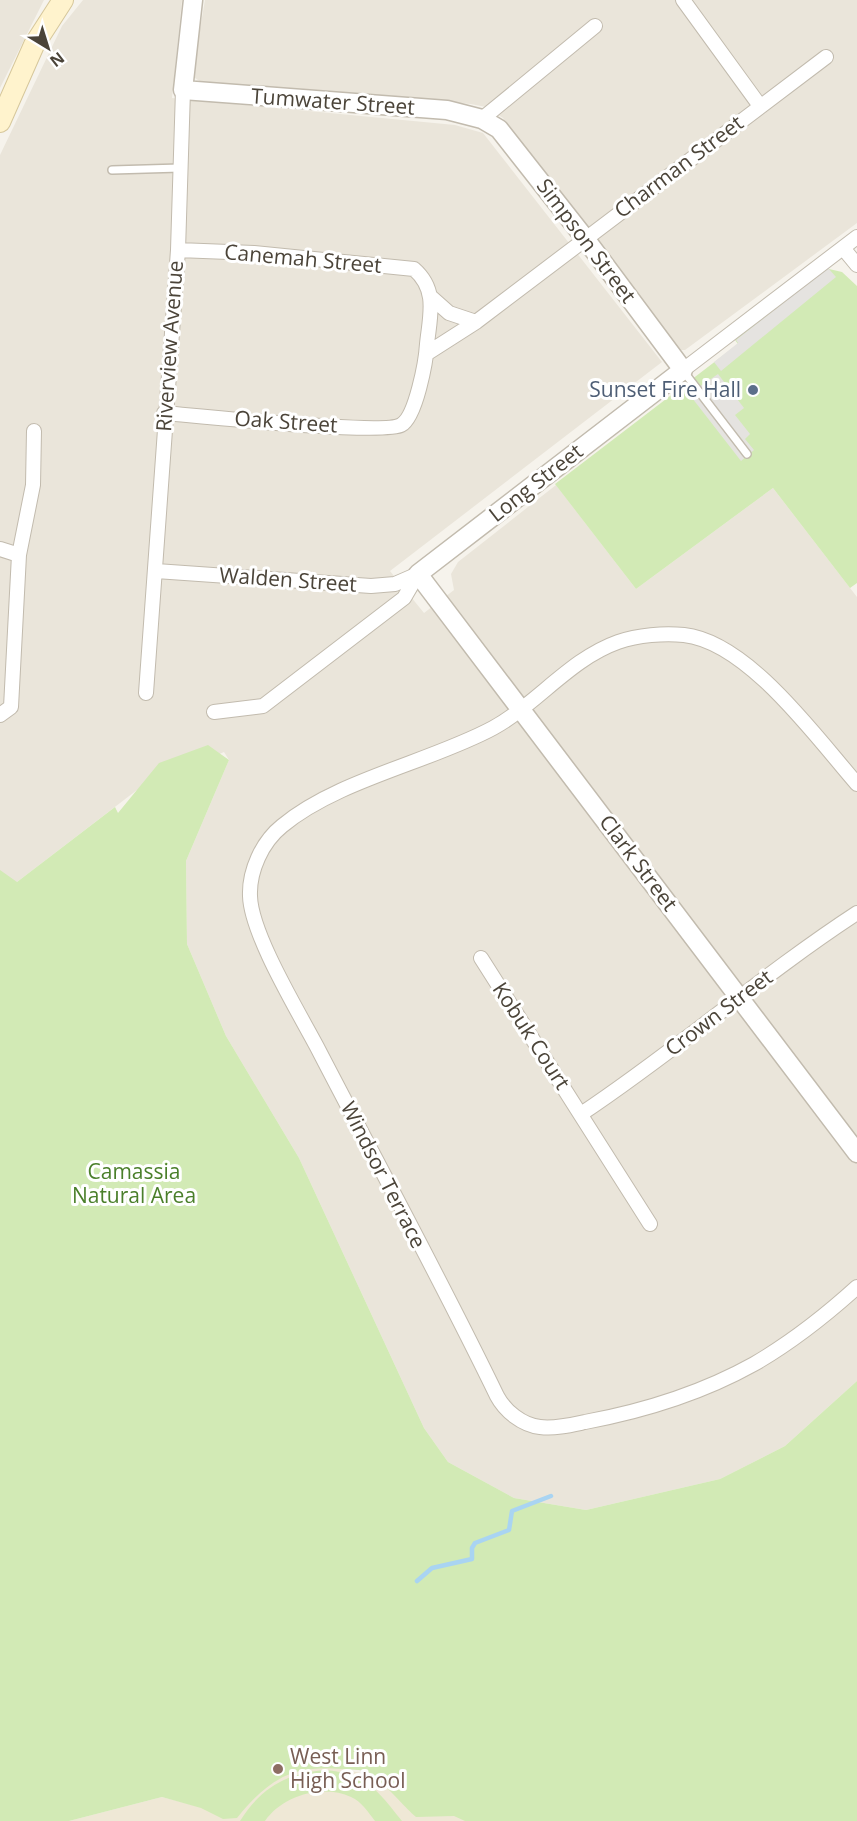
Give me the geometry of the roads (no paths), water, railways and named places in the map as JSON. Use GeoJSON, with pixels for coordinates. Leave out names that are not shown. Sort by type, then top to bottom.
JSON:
{"type":"FeatureCollection","features":[{"type":"Feature","properties":{"kind":"main road"},"geometry":{"type":"LineString","coordinates":[[0,122],[34,45],[63,0]]}},
{"type":"Feature","properties":{"kind":"street","name":"Riverview Avenue"},"geometry":{"type":"LineString","coordinates":[[146,693],[178,250],[183,90],[193,0]]}},
{"type":"Feature","properties":{"kind":"street"},"geometry":{"type":"LineString","coordinates":[[683,0],[760,106]]}},
{"type":"Feature","properties":{"kind":"street"},"geometry":{"type":"LineString","coordinates":[[482,119],[595,26]]}},
{"type":"Feature","properties":{"kind":"street","name":"Charman Street"},"geometry":{"type":"LineString","coordinates":[[426,354],[476,322],[585,237],[826,57]]}},
{"type":"Feature","properties":{"kind":"street","name":"Tumwater Street"},"geometry":{"type":"LineString","coordinates":[[183,90],[447,110],[482,119]]}},
{"type":"Feature","properties":{"kind":"street","name":"Simpson Street"},"geometry":{"type":"LineString","coordinates":[[482,119],[499,129],[512,143],[683,370]]}},
{"type":"Feature","properties":{"kind":"street","name":"Long Street"},"geometry":{"type":"LineString","coordinates":[[213,712],[263,706],[404,598],[418,574],[857,237]]}},
{"type":"Feature","properties":{"kind":"street"},"geometry":{"type":"LineString","coordinates":[[843,248],[857,266]]}},
{"type":"Feature","properties":{"kind":"street","name":"Canemah Street"},"geometry":{"type":"LineString","coordinates":[[178,250],[254,253],[414,268],[425,278],[431,297]]}},
{"type":"Feature","properties":{"kind":"street"},"geometry":{"type":"LineString","coordinates":[[431,297],[449,313],[476,322]]}},
{"type":"Feature","properties":{"kind":"street"},"geometry":{"type":"LineString","coordinates":[[426,354],[431,297]]}},
{"type":"Feature","properties":{"kind":"street","name":"Oak Street"},"geometry":{"type":"LineString","coordinates":[[165,413],[390,428],[406,421],[426,354]]}},
{"type":"Feature","properties":{"kind":"street"},"geometry":{"type":"LineString","coordinates":[[5,711],[19,555],[33,485],[34,431]]}},
{"type":"Feature","properties":{"kind":"street"},"geometry":{"type":"LineString","coordinates":[[0,549],[19,555]]}},
{"type":"Feature","properties":{"kind":"street","name":"Walden Street"},"geometry":{"type":"LineString","coordinates":[[156,571],[371,586],[395,584],[418,574]]}},
{"type":"Feature","properties":{"kind":"street","name":"Clark Street"},"geometry":{"type":"LineString","coordinates":[[418,574],[857,1153]]}},
{"type":"Feature","properties":{"kind":"street","name":"Windsor Terrace"},"geometry":{"type":"LineString","coordinates":[[857,784],[754,668],[731,652],[687,636],[642,637],[620,641],[595,652],[521,710],[493,728],[348,789],[289,821],[265,845],[254,868],[250,898],[258,932],[502,1406],[530,1425],[557,1427],[633,1412],[666,1402],[727,1378],[812,1326],[857,1287]]}},
{"type":"Feature","properties":{"kind":"street","name":"Crown Street"},"geometry":{"type":"LineString","coordinates":[[581,1114],[740,998],[804,948],[857,913]]}},
{"type":"Feature","properties":{"kind":"street","name":"Kobuk Court"},"geometry":{"type":"LineString","coordinates":[[481,958],[650,1224]]}},
{"type":"Feature","properties":{"kind":"lane"},"geometry":{"type":"LineString","coordinates":[[112,170],[180,168]]}},
{"type":"Feature","properties":{"kind":"lane"},"geometry":{"type":"LineString","coordinates":[[683,370],[747,454]]}},
{"type":"Feature","properties":{"kind":"waterway"},"geometry":{"type":"LineString","coordinates":[[417,1581],[432,1568],[472,1559],[472,1548],[475,1543],[509,1530],[512,1511],[551,1496]]}},
{"type":"Feature","properties":{"kind":"place","name":"Sunset Fire Hall"},"geometry":{"type":"Point","coordinates":[753,390]}},
{"type":"Feature","properties":{"kind":"place","name":"West Linn High School"},"geometry":{"type":"Point","coordinates":[278,1769]}},
{"type":"Feature","properties":{"kind":"park label","name":"Camassia Natural Area"},"geometry":{"type":"Point","coordinates":[134,1184]}}]}
